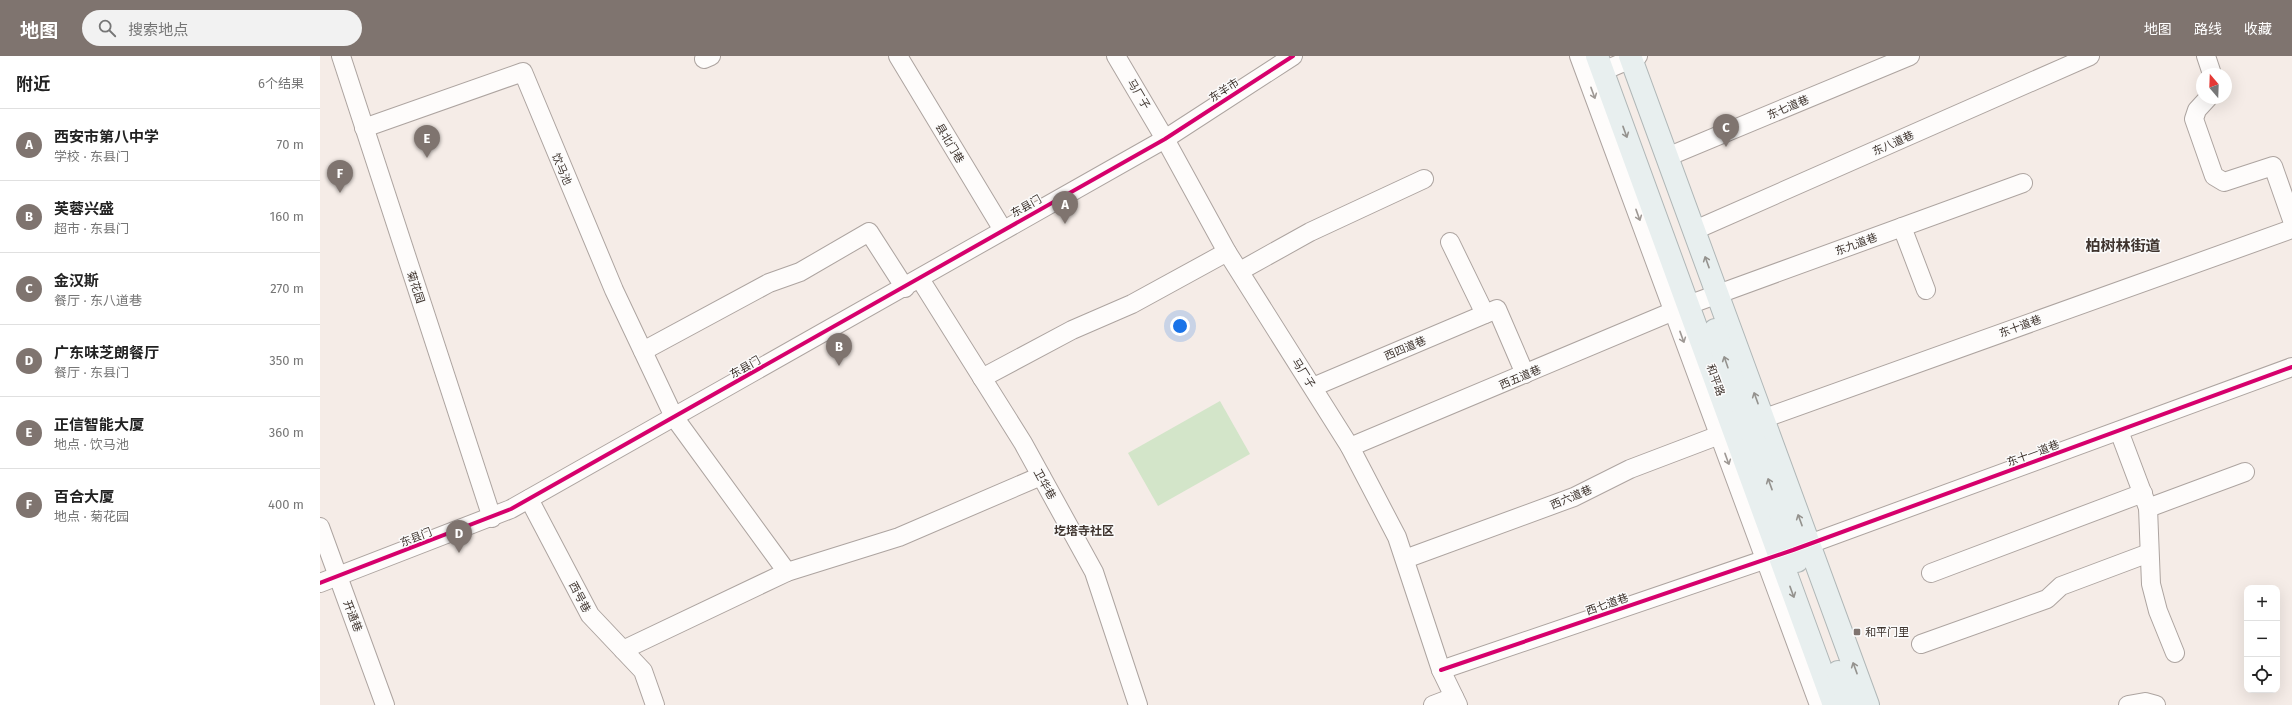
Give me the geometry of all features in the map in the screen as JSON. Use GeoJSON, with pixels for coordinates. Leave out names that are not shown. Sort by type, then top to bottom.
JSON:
{"type":"FeatureCollection","features":[{"type":"Feature","properties":{"kind":"main road","name":"和平路"},"geometry":{"type":"LineString","coordinates":[[1619,60],[1696,303],[1786,552],[1834,705]]}},
{"type":"Feature","properties":{"kind":"main road"},"geometry":{"type":"LineString","coordinates":[[1619,60],[1667,157],[1695,230],[1696,303],[1786,552],[1868,705]]}},
{"type":"Feature","properties":{"kind":"main road","name":"和平路"},"geometry":{"type":"LineString","coordinates":[[1786,552],[1850,705]]}},
{"type":"Feature","properties":{"kind":"street","name":"菊花园"},"geometry":{"type":"LineString","coordinates":[[341,56],[492,518]]}},
{"type":"Feature","properties":{"kind":"street","name":"县北门巷"},"geometry":{"type":"LineString","coordinates":[[898,56],[1003,230]]}},
{"type":"Feature","properties":{"kind":"street","name":"马厂子"},"geometry":{"type":"LineString","coordinates":[[1116,56],[1165,139],[1227,252],[1350,447],[1397,537],[1441,670],[1456,701]]}},
{"type":"Feature","properties":{"kind":"street","name":"东羊市"},"geometry":{"type":"LineString","coordinates":[[1165,139],[1293,56]]}},
{"type":"Feature","properties":{"kind":"street"},"geometry":{"type":"LineString","coordinates":[[1580,56],[1696,303]]}},
{"type":"Feature","properties":{"kind":"street","name":"东七道巷"},"geometry":{"type":"LineString","coordinates":[[1667,157],[1910,56]]}},
{"type":"Feature","properties":{"kind":"street","name":"东八道巷"},"geometry":{"type":"LineString","coordinates":[[1695,230],[2090,56]]}},
{"type":"Feature","properties":{"kind":"street"},"geometry":{"type":"LineString","coordinates":[[2206,56],[2210,68]]}},
{"type":"Feature","properties":{"kind":"street","name":"饮马池"},"geometry":{"type":"LineString","coordinates":[[364,128],[523,72],[607,275],[674,417],[787,572]]}},
{"type":"Feature","properties":{"kind":"street"},"geometry":{"type":"LineString","coordinates":[[2202,104],[2197,110],[2194,119],[2214,176],[2224,182],[2273,166],[2292,220]]}},
{"type":"Feature","properties":{"kind":"street","name":"东县门"},"geometry":{"type":"LineString","coordinates":[[320,583],[492,518],[529,499],[1165,139]]}},
{"type":"Feature","properties":{"kind":"street"},"geometry":{"type":"LineString","coordinates":[[1240,271],[1310,232],[1424,179]]}},
{"type":"Feature","properties":{"kind":"street","name":"东九道巷"},"geometry":{"type":"LineString","coordinates":[[1696,303],[2023,183]]}},
{"type":"Feature","properties":{"kind":"street"},"geometry":{"type":"LineString","coordinates":[[1902,227],[1926,290]]}},
{"type":"Feature","properties":{"kind":"street","name":"东十道巷"},"geometry":{"type":"LineString","coordinates":[[1741,427],[2292,229]]}},
{"type":"Feature","properties":{"kind":"street","name":"卫华巷"},"geometry":{"type":"LineString","coordinates":[[643,352],[769,282],[800,272],[869,232],[912,283],[982,378],[1041,476],[1094,572],[1138,705]]}},
{"type":"Feature","properties":{"kind":"street"},"geometry":{"type":"LineString","coordinates":[[1450,242],[1525,374]]}},
{"type":"Feature","properties":{"kind":"street"},"geometry":{"type":"LineString","coordinates":[[982,378],[1072,330],[1132,304],[1227,252]]}},
{"type":"Feature","properties":{"kind":"street","name":"西五道巷"},"geometry":{"type":"LineString","coordinates":[[1350,447],[1696,303]]}},
{"type":"Feature","properties":{"kind":"street","name":"西四道巷"},"geometry":{"type":"LineString","coordinates":[[1313,387],[1491,312]]}},
{"type":"Feature","properties":{"kind":"street","name":"东十一道巷"},"geometry":{"type":"LineString","coordinates":[[1786,552],[2292,367]]}},
{"type":"Feature","properties":{"kind":"street","name":"西六道巷"},"geometry":{"type":"LineString","coordinates":[[1405,559],[1574,497],[1630,469],[1741,427]]}},
{"type":"Feature","properties":{"kind":"street"},"geometry":{"type":"LineString","coordinates":[[2119,431],[2145,500],[2151,584],[2158,610],[2175,653]]}},
{"type":"Feature","properties":{"kind":"street"},"geometry":{"type":"LineString","coordinates":[[1931,573],[2145,500],[2245,472]]}},
{"type":"Feature","properties":{"kind":"street"},"geometry":{"type":"LineString","coordinates":[[623,650],[787,572],[899,537],[1041,476]]}},
{"type":"Feature","properties":{"kind":"street","name":"西号巷"},"geometry":{"type":"LineString","coordinates":[[529,499],[590,615],[643,671],[655,705]]}},
{"type":"Feature","properties":{"kind":"street","name":"开通巷"},"geometry":{"type":"LineString","coordinates":[[320,527],[385,705]]}},
{"type":"Feature","properties":{"kind":"street"},"geometry":{"type":"LineString","coordinates":[[1786,552],[1819,705]]}},
{"type":"Feature","properties":{"kind":"street","name":"西七道巷"},"geometry":{"type":"LineString","coordinates":[[1441,670],[1786,552]]}},
{"type":"Feature","properties":{"kind":"street"},"geometry":{"type":"LineString","coordinates":[[1921,644],[2047,599],[2061,586],[2149,553]]}},
{"type":"Feature","properties":{"kind":"street"},"geometry":{"type":"LineString","coordinates":[[1433,705],[1456,701]]}},
{"type":"Feature","properties":{"kind":"street"},"geometry":{"type":"LineString","coordinates":[[2128,705],[2145,702],[2156,705]]}},
{"type":"Feature","properties":{"kind":"green space"},"geometry":{"type":"Polygon","coordinates":[[[1220,401],[1250,454],[1158,506],[1128,453],[1220,401]]]}},
{"type":"Feature","properties":{"kind":"cycle path"},"geometry":{"type":"LineString","coordinates":[[320,583],[511,509],[1165,139],[1293,56]]}},
{"type":"Feature","properties":{"kind":"cycle path"},"geometry":{"type":"LineString","coordinates":[[1441,670],[1793,550],[2292,367]]}},
{"type":"Feature","properties":{"kind":"place","name":"金汉斯"},"geometry":{"type":"Point","coordinates":[1726,147]}},
{"type":"Feature","properties":{"kind":"place","name":"正信智能大厦"},"geometry":{"type":"Point","coordinates":[427,158]}},
{"type":"Feature","properties":{"kind":"place","name":"百合大厦"},"geometry":{"type":"Point","coordinates":[340,193]}},
{"type":"Feature","properties":{"kind":"place","name":"西安市第八中学"},"geometry":{"type":"Point","coordinates":[1065,224]}},
{"type":"Feature","properties":{"kind":"place","name":"芙蓉兴盛"},"geometry":{"type":"Point","coordinates":[839,366]}},
{"type":"Feature","properties":{"kind":"place","name":"广东味芝朗餐厅"},"geometry":{"type":"Point","coordinates":[459,553]}},
{"type":"Feature","properties":{"kind":"place","name":"和平门里"},"geometry":{"type":"Point","coordinates":[1857,632]}},
{"type":"Feature","properties":{"kind":"district","name":"柏树林街道"},"geometry":{"type":"Point","coordinates":[2123,246]}},
{"type":"Feature","properties":{"kind":"district","name":"圪塔寺社区"},"geometry":{"type":"Point","coordinates":[1084,531]}}]}
